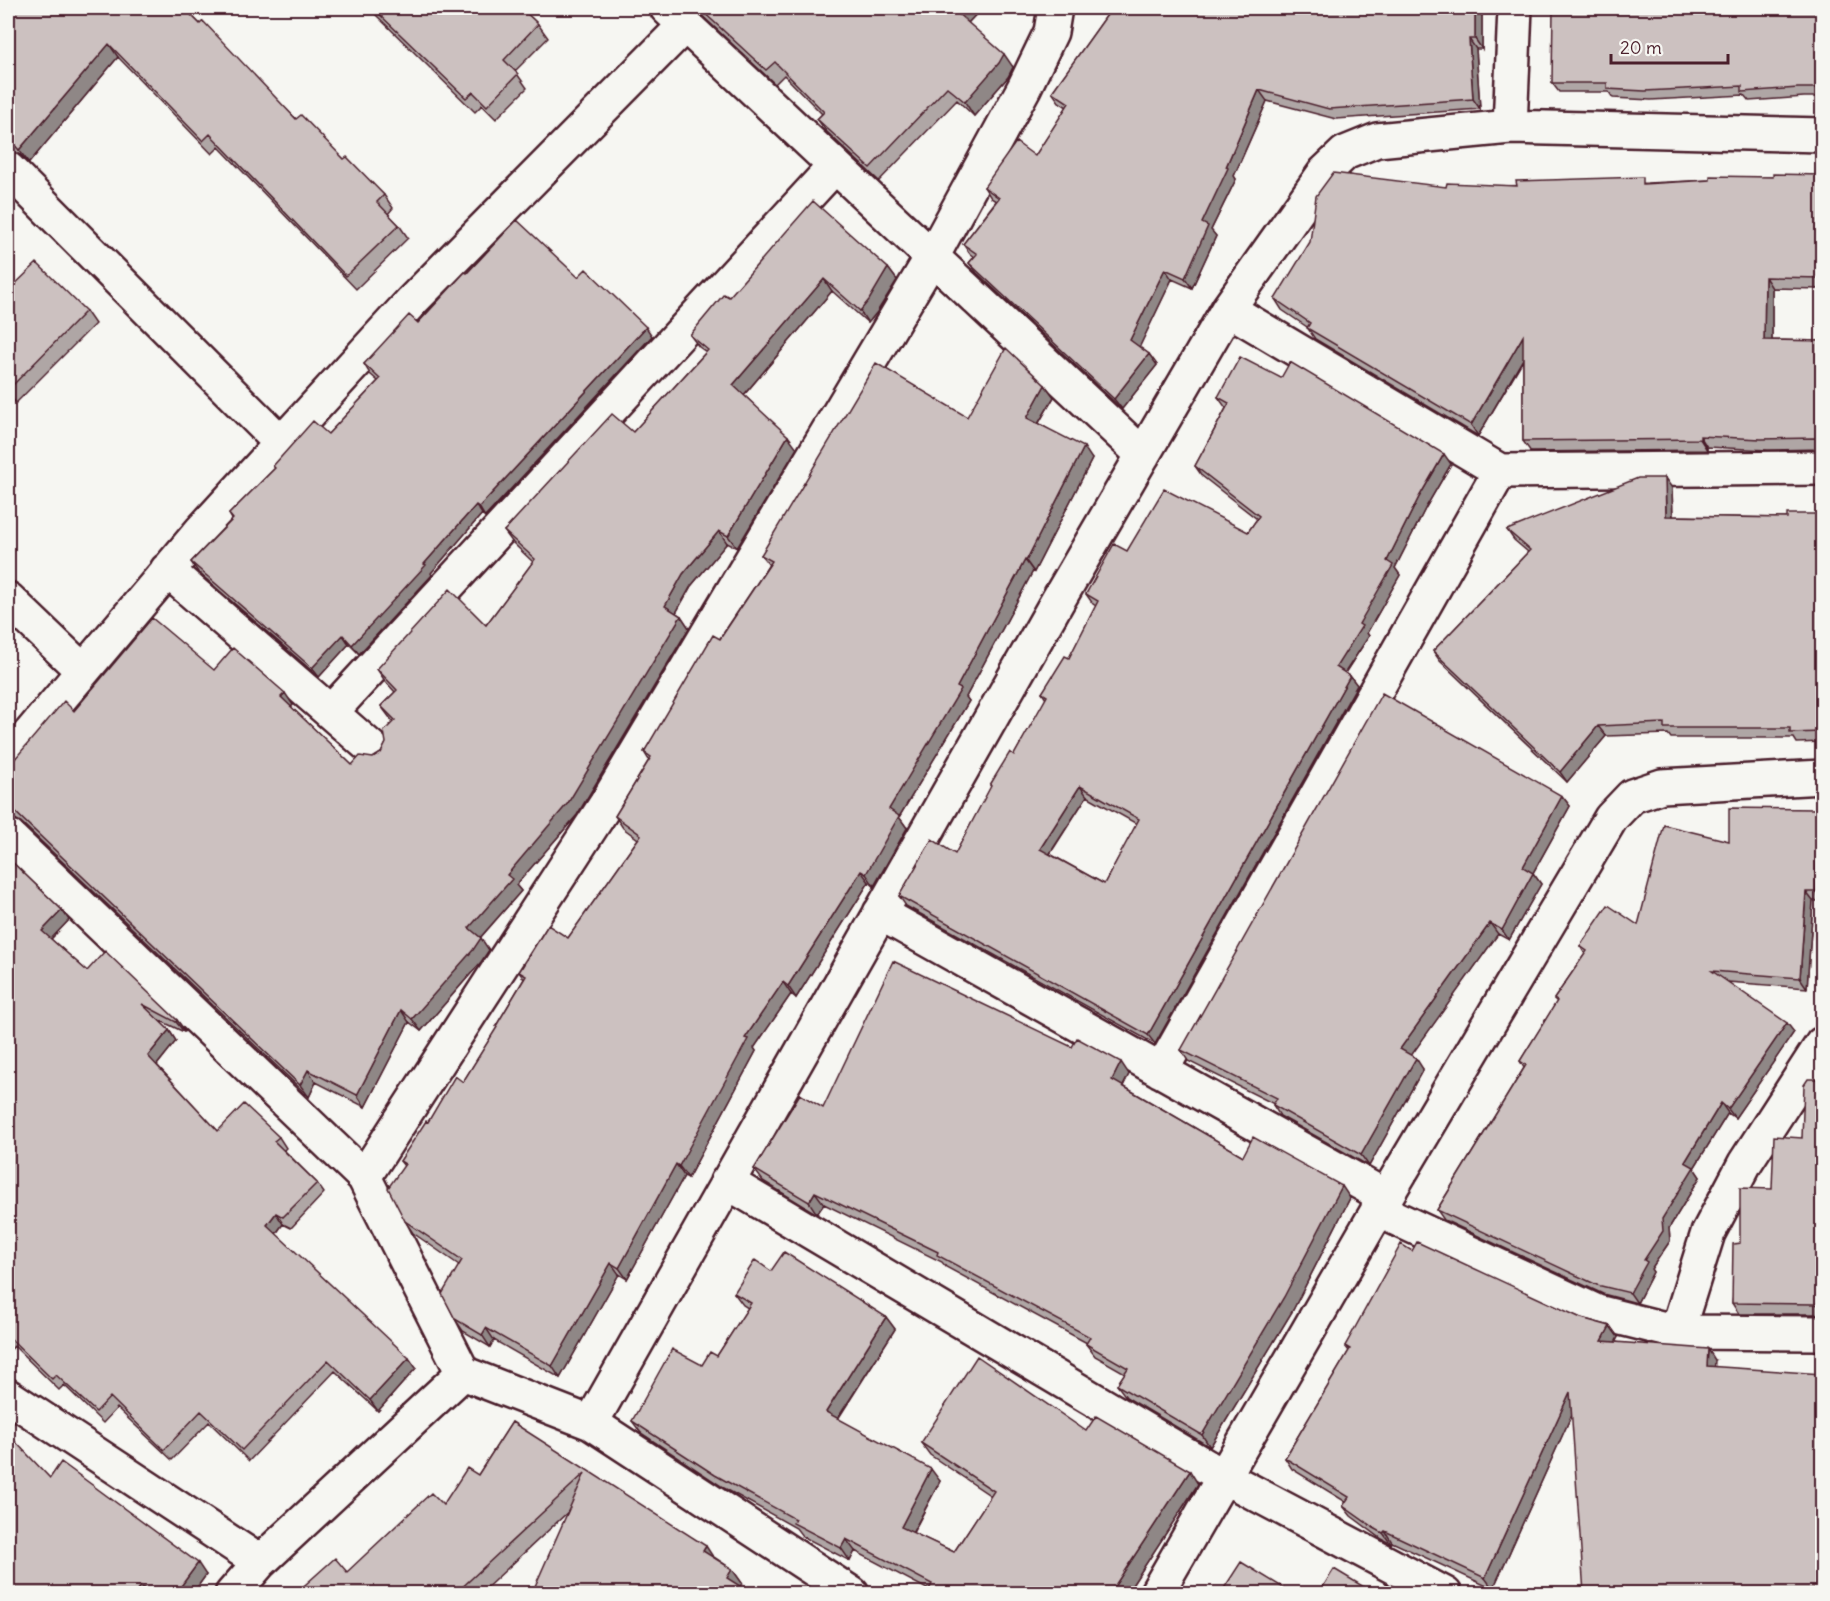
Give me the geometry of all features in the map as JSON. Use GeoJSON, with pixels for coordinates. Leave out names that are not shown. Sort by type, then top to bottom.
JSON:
{"type":"FeatureCollection","features":[{"type":"Feature","properties":{"kind":"street"},"geometry":{"type":"LineString","coordinates":[[364,1177],[606,804],[932,257],[1024,88],[1051,32],[1055,8]]}},
{"type":"Feature","properties":{"kind":"street"},"geometry":{"type":"LineString","coordinates":[[1510,127],[1515,8]]}},
{"type":"Feature","properties":{"kind":"street"},"geometry":{"type":"LineString","coordinates":[[8,760],[167,570],[281,443],[676,16],[1143,455]]}},
{"type":"Feature","properties":{"kind":"street"},"geometry":{"type":"LineString","coordinates":[[591,1423],[880,913],[1228,309],[1325,171],[1346,153],[1377,140],[1510,127],[1822,135]]}},
{"type":"Feature","properties":{"kind":"street"},"geometry":{"type":"LineString","coordinates":[[331,712],[835,166]]}},
{"type":"Feature","properties":{"kind":"street"},"geometry":{"type":"LineString","coordinates":[[8,169],[281,443]]}},
{"type":"Feature","properties":{"kind":"street"},"geometry":{"type":"LineString","coordinates":[[1228,309],[1500,471],[1822,468]]}},
{"type":"Feature","properties":{"kind":"street"},"geometry":{"type":"LineString","coordinates":[[1161,1071],[1500,471]]}},
{"type":"Feature","properties":{"kind":"street"},"geometry":{"type":"LineString","coordinates":[[167,570],[376,752]]}},
{"type":"Feature","properties":{"kind":"street"},"geometry":{"type":"LineString","coordinates":[[8,599],[82,670]]}},
{"type":"Feature","properties":{"kind":"street"},"geometry":{"type":"LineString","coordinates":[[1156,1593],[1378,1210],[1611,818],[1632,796],[1662,786],[1822,777]]}},
{"type":"Feature","properties":{"kind":"street"},"geometry":{"type":"LineString","coordinates":[[8,836],[364,1177],[463,1373],[591,1423],[852,1593]]}},
{"type":"Feature","properties":{"kind":"street"},"geometry":{"type":"LineString","coordinates":[[880,913],[1379,1193],[1378,1210]]}},
{"type":"Feature","properties":{"kind":"street"},"geometry":{"type":"LineString","coordinates":[[1677,1332],[1708,1233],[1745,1163],[1822,1044]]}},
{"type":"Feature","properties":{"kind":"street"},"geometry":{"type":"LineString","coordinates":[[727,1182],[1224,1477],[1445,1593]]}},
{"type":"Feature","properties":{"kind":"street"},"geometry":{"type":"LineString","coordinates":[[1378,1210],[1597,1312],[1677,1332],[1822,1333]]}},
{"type":"Feature","properties":{"kind":"street"},"geometry":{"type":"LineString","coordinates":[[232,1593],[261,1562],[463,1373]]}},
{"type":"Feature","properties":{"kind":"street"},"geometry":{"type":"LineString","coordinates":[[8,1396],[261,1562]]}},
{"type":"Feature","properties":{"kind":"building"},"geometry":{"type":"Polygon","coordinates":[[[8,8],[184,8],[200,24],[203,21],[296,119],[301,115],[344,159],[347,157],[384,195],[377,202],[399,225],[346,276],[210,134],[203,141],[109,44],[19,150],[8,141],[8,8]]]}},
{"type":"Feature","properties":{"kind":"building"},"geometry":{"type":"Polygon","coordinates":[[[373,8],[521,8],[538,24],[504,60],[518,74],[487,106],[473,92],[466,98],[373,8]]]}},
{"type":"Feature","properties":{"kind":"building"},"geometry":{"type":"Polygon","coordinates":[[[699,8],[960,8],[956,12],[1004,54],[965,102],[947,87],[870,168],[817,119],[824,112],[775,62],[766,70],[699,8]]]}},
{"type":"Feature","properties":{"kind":"building"},"geometry":{"type":"Polygon","coordinates":[[[1112,8],[1475,8],[1475,39],[1469,39],[1473,99],[1329,109],[1259,90],[1226,167],[1228,168],[1202,223],[1208,226],[1185,278],[1165,269],[1130,340],[1149,354],[1114,399],[969,263],[977,254],[963,244],[999,198],[984,187],[1016,142],[1035,156],[1069,103],[1052,92],[1112,8]]]}},
{"type":"Feature","properties":{"kind":"building"},"geometry":{"type":"Polygon","coordinates":[[[1553,8],[1822,8],[1822,88],[1742,92],[1742,86],[1645,91],[1607,89],[1607,83],[1552,83],[1553,8]]]}},
{"type":"Feature","properties":{"kind":"building"},"geometry":{"type":"Polygon","coordinates":[[[1333,173],[1446,187],[1447,183],[1517,186],[1516,181],[1643,177],[1643,184],[1710,180],[1710,176],[1822,175],[1822,278],[1765,277],[1764,340],[1822,341],[1822,439],[1700,436],[1700,439],[1523,441],[1523,336],[1471,425],[1307,328],[1310,323],[1275,299],[1310,242],[1316,196],[1333,173]]]}},
{"type":"Feature","properties":{"kind":"building"},"geometry":{"type":"Polygon","coordinates":[[[813,201],[888,268],[860,311],[824,279],[733,385],[788,436],[728,536],[719,531],[683,574],[665,606],[681,616],[568,803],[507,875],[512,879],[469,928],[481,938],[473,950],[412,1019],[401,1010],[357,1095],[308,1070],[300,1085],[13,810],[8,808],[8,764],[14,760],[64,701],[74,711],[152,618],[214,670],[233,648],[285,693],[281,697],[352,765],[360,756],[373,758],[381,753],[386,743],[384,731],[395,720],[381,706],[397,690],[377,669],[450,589],[486,625],[535,559],[504,531],[612,414],[633,432],[708,350],[690,335],[724,294],[729,297],[813,201]]]}},
{"type":"Feature","properties":{"kind":"building"},"geometry":{"type":"Polygon","coordinates":[[[517,220],[578,277],[586,269],[646,327],[479,507],[476,505],[424,564],[426,565],[352,645],[343,635],[312,668],[191,562],[233,519],[229,514],[275,468],[273,466],[313,421],[328,434],[380,379],[364,364],[409,315],[418,323],[517,220]]]}},
{"type":"Feature","properties":{"kind":"building"},"geometry":{"type":"Polygon","coordinates":[[[37,263],[86,311],[8,390],[8,288],[9,290],[37,263]]]}},
{"type":"Feature","properties":{"kind":"building"},"geometry":{"type":"Polygon","coordinates":[[[1006,348],[1045,385],[1027,418],[1084,447],[1026,561],[957,687],[961,689],[889,809],[899,816],[866,874],[861,871],[788,986],[783,982],[745,1038],[748,1039],[679,1166],[676,1164],[619,1268],[611,1263],[552,1366],[486,1328],[482,1335],[455,1319],[442,1294],[462,1260],[405,1221],[388,1188],[405,1164],[400,1161],[426,1121],[428,1122],[455,1076],[463,1082],[526,976],[519,972],[548,925],[568,938],[641,835],[615,816],[651,757],[644,752],[713,635],[720,639],[772,561],[761,555],[876,363],[967,417],[1006,348]]]}},
{"type":"Feature","properties":{"kind":"building"},"geometry":{"type":"Polygon","coordinates":[[[1240,357],[1281,378],[1290,362],[1444,454],[1419,497],[1387,561],[1393,565],[1359,624],[1362,626],[1336,667],[1350,676],[1148,1035],[899,896],[932,839],[955,854],[990,785],[1010,752],[1014,755],[1047,696],[1042,693],[1065,656],[1069,658],[1098,601],[1086,594],[1114,544],[1127,551],[1164,489],[1248,532],[1259,516],[1195,466],[1229,403],[1218,397],[1240,357]],[[1080,786],[1040,849],[1104,884],[1139,819],[1080,786]]]}},
{"type":"Feature","properties":{"kind":"building"},"geometry":{"type":"Polygon","coordinates":[[[1638,478],[1665,478],[1666,516],[1787,518],[1787,514],[1822,514],[1822,732],[1790,733],[1790,728],[1664,728],[1664,723],[1598,726],[1560,772],[1433,651],[1530,550],[1507,530],[1638,478]]]}},
{"type":"Feature","properties":{"kind":"building"},"geometry":{"type":"Polygon","coordinates":[[[1382,693],[1562,796],[1523,867],[1533,873],[1502,930],[1490,923],[1400,1049],[1416,1058],[1361,1155],[1273,1105],[1277,1098],[1181,1050],[1382,693]]]}},
{"type":"Feature","properties":{"kind":"building"},"geometry":{"type":"Polygon","coordinates":[[[1729,808],[1817,809],[1816,892],[1806,892],[1800,978],[1712,971],[1787,1023],[1728,1109],[1721,1103],[1685,1162],[1694,1167],[1662,1219],[1663,1231],[1644,1260],[1647,1262],[1630,1293],[1597,1285],[1437,1210],[1526,1065],[1520,1061],[1557,1001],[1554,999],[1587,951],[1580,946],[1608,905],[1638,925],[1664,825],[1729,841],[1729,808]]]}},
{"type":"Feature","properties":{"kind":"building"},"geometry":{"type":"Polygon","coordinates":[[[8,858],[62,910],[42,931],[87,971],[105,951],[177,1020],[176,1022],[142,1004],[169,1030],[148,1056],[218,1131],[244,1104],[279,1137],[274,1141],[317,1183],[283,1217],[276,1213],[267,1225],[409,1358],[370,1400],[328,1360],[242,1450],[201,1411],[164,1450],[110,1397],[96,1412],[56,1375],[52,1379],[8,1336],[8,858]]]}},
{"type":"Feature","properties":{"kind":"building"},"geometry":{"type":"Polygon","coordinates":[[[893,961],[1072,1047],[1077,1038],[1121,1062],[1112,1080],[1243,1156],[1253,1137],[1342,1186],[1284,1297],[1202,1435],[1117,1385],[1128,1368],[1086,1344],[1090,1337],[937,1255],[938,1252],[815,1192],[809,1202],[754,1169],[800,1094],[823,1108],[893,961]]]}},
{"type":"Feature","properties":{"kind":"building"},"geometry":{"type":"Polygon","coordinates":[[[1808,1079],[1822,1079],[1822,1306],[1732,1303],[1733,1244],[1740,1243],[1740,1188],[1772,1189],[1774,1136],[1802,1138],[1804,1085],[1808,1079]]]}},
{"type":"Feature","properties":{"kind":"building"},"geometry":{"type":"Polygon","coordinates":[[[1417,1242],[1581,1318],[1610,1326],[1602,1341],[1708,1349],[1707,1366],[1822,1374],[1822,1593],[1584,1593],[1570,1392],[1485,1578],[1374,1528],[1343,1506],[1349,1497],[1285,1458],[1350,1349],[1345,1346],[1401,1244],[1412,1251],[1417,1242]]]}},
{"type":"Feature","properties":{"kind":"building"},"geometry":{"type":"Polygon","coordinates":[[[784,1252],[886,1317],[826,1412],[931,1469],[901,1527],[954,1552],[994,1491],[921,1443],[977,1356],[1086,1431],[1096,1416],[1190,1471],[1110,1593],[994,1593],[984,1587],[981,1593],[927,1593],[932,1584],[846,1539],[841,1548],[793,1523],[795,1519],[715,1475],[632,1421],[672,1349],[702,1365],[710,1352],[717,1356],[751,1303],[734,1293],[755,1260],[771,1271],[784,1252]]]}},
{"type":"Feature","properties":{"kind":"building"},"geometry":{"type":"Polygon","coordinates":[[[512,1422],[706,1546],[703,1551],[732,1569],[727,1578],[751,1593],[532,1593],[585,1473],[456,1593],[296,1593],[335,1558],[347,1572],[431,1493],[443,1505],[467,1468],[478,1475],[512,1422]]]}},
{"type":"Feature","properties":{"kind":"building"},"geometry":{"type":"Polygon","coordinates":[[[8,1434],[50,1478],[61,1462],[198,1563],[176,1593],[151,1593],[141,1586],[135,1593],[8,1593],[8,1434]]]}},
{"type":"Feature","properties":{"kind":"building"},"geometry":{"type":"Polygon","coordinates":[[[1241,1562],[1292,1593],[1221,1593],[1241,1562]]]}},
{"type":"Feature","properties":{"kind":"building"},"geometry":{"type":"Polygon","coordinates":[[[1334,1569],[1374,1593],[1319,1593],[1334,1569]]]}}]}
